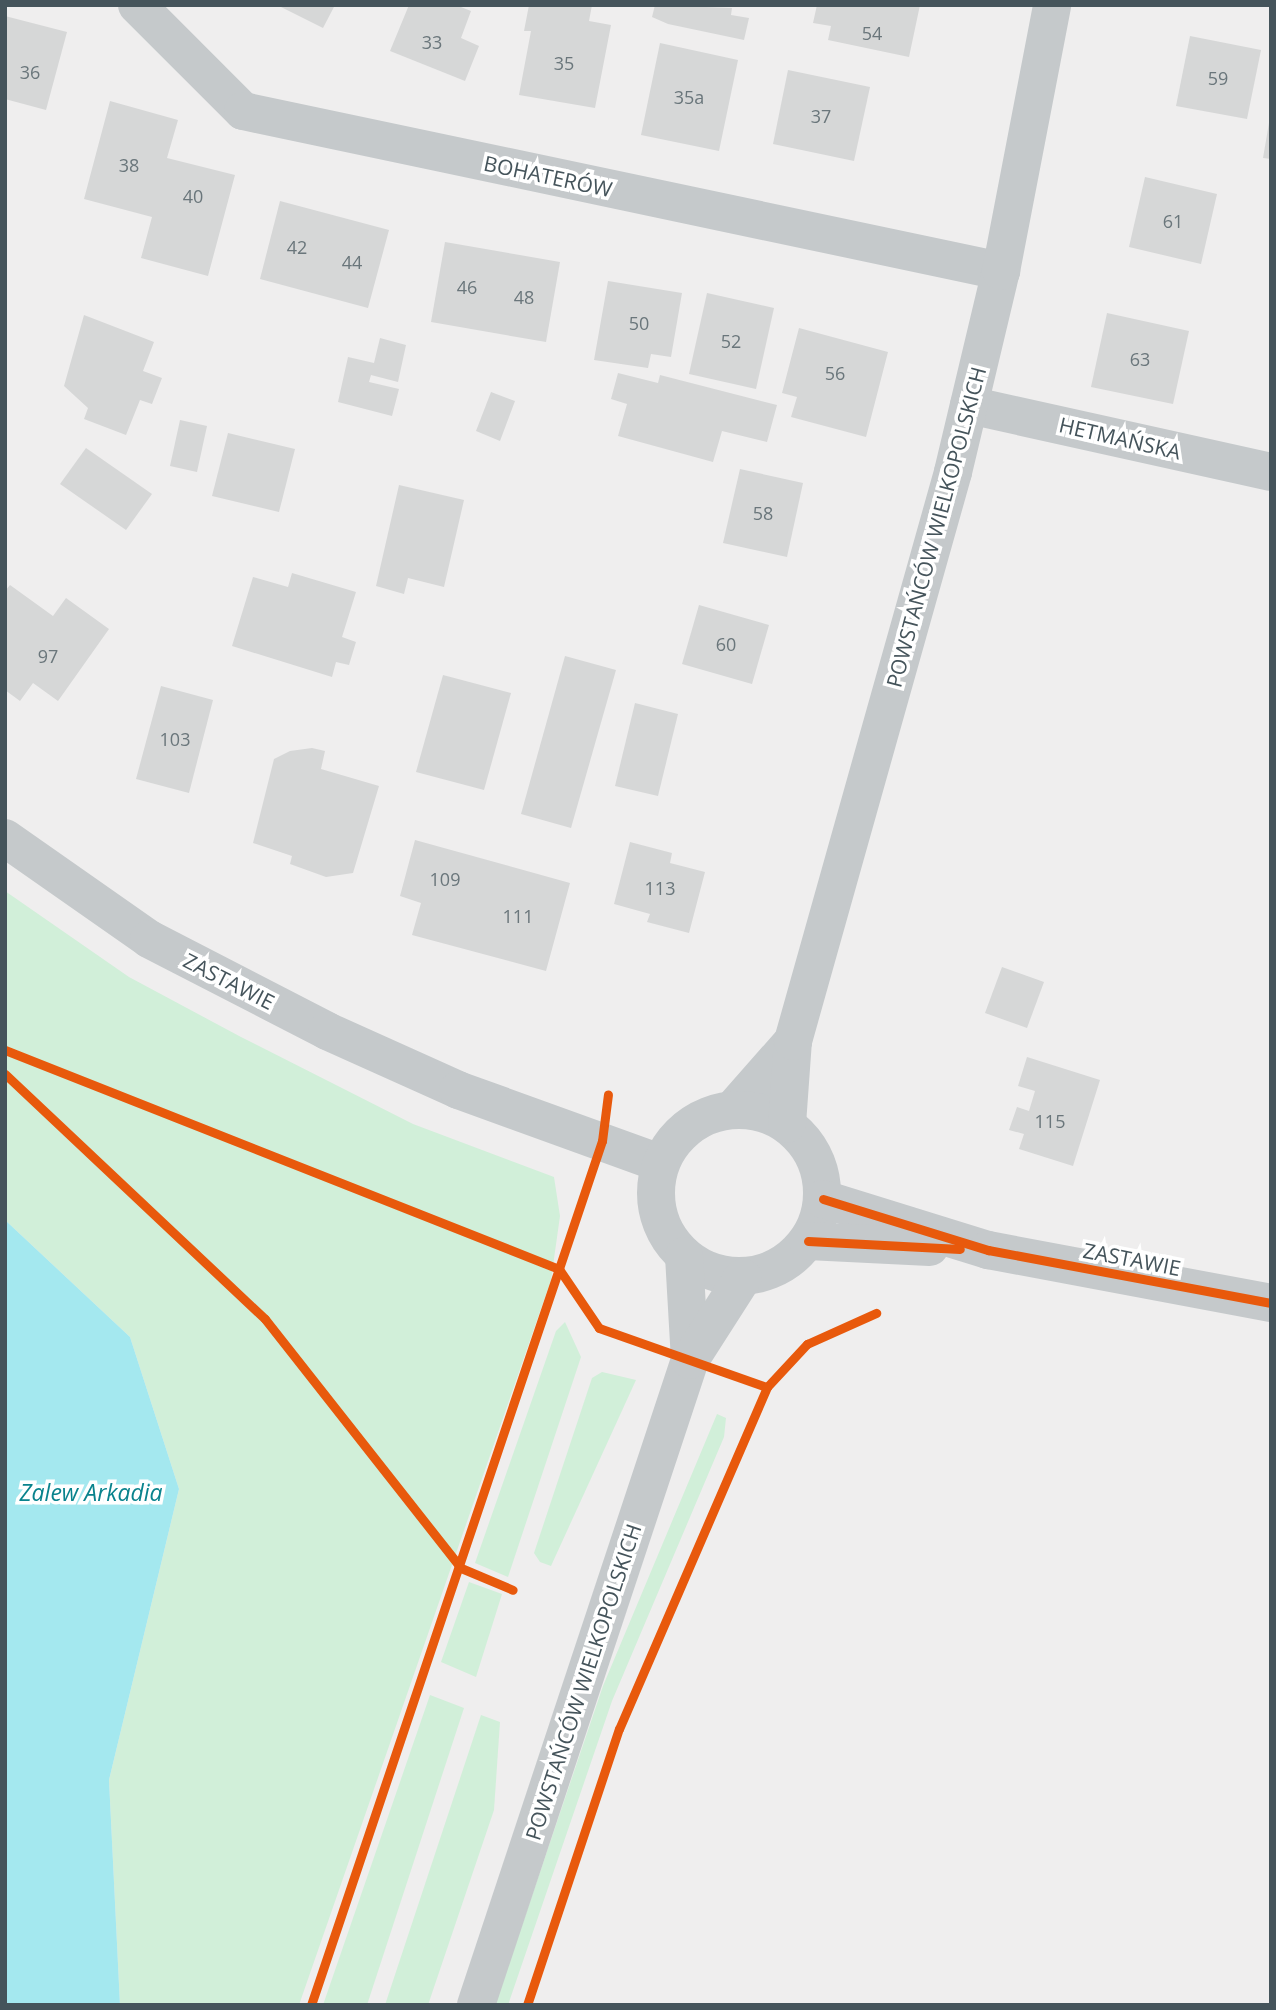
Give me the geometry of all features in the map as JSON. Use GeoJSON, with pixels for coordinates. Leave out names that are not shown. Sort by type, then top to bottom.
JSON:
{"type":"FeatureCollection","features":[{"type":"Feature","properties":{"kind":"street","name":"BOHATERÓW"},"geometry":{"type":"LineString","coordinates":[[137,5],[243,111],[1001,271]]}},
{"type":"Feature","properties":{"kind":"street","name":"POWSTAŃCÓW WIELKOPOLSKICH"},"geometry":{"type":"LineString","coordinates":[[787,1124],[793,1041],[901,665],[969,405],[1001,271],[1052,5]]}},
{"type":"Feature","properties":{"kind":"street","name":"HETMAŃSKA"},"geometry":{"type":"LineString","coordinates":[[969,405],[1271,472]]}},
{"type":"Feature","properties":{"kind":"street","name":"ZASTAWIE"},"geometry":{"type":"LineString","coordinates":[[5,838],[149,939],[327,1031],[658,1176]]}},
{"type":"Feature","properties":{"kind":"street","name":"POWSTAŃCÓW WIELKOPOLSKICH"},"geometry":{"type":"LineString","coordinates":[[733,1109],[793,1041]]}},
{"type":"Feature","properties":{"kind":"street"},"geometry":{"type":"LineString","coordinates":[[733,1109],[761,1112],[787,1124],[814,1155],[823,1199],[808,1241],[790,1260],[768,1272],[743,1277],[712,1272],[684,1256],[668,1237],[658,1214],[658,1176],[675,1138],[696,1121],[733,1109]]}},
{"type":"Feature","properties":{"kind":"street","name":"ZASTAWIE"},"geometry":{"type":"LineString","coordinates":[[823,1199],[988,1250],[1271,1303]]}},
{"type":"Feature","properties":{"kind":"street","name":"ZASTAWIE"},"geometry":{"type":"LineString","coordinates":[[808,1241],[988,1250]]}},
{"type":"Feature","properties":{"kind":"street","name":"POWSTAŃCÓW WIELKOPOLSKICH"},"geometry":{"type":"LineString","coordinates":[[684,1256],[690,1360]]}},
{"type":"Feature","properties":{"kind":"street","name":"POWSTAŃCÓW WIELKOPOLSKICH"},"geometry":{"type":"LineString","coordinates":[[476,2005],[690,1360],[743,1277]]}},
{"type":"Feature","properties":{"kind":"green space"},"geometry":{"type":"Polygon","coordinates":[[[5,891],[129,977],[241,1037],[413,1124],[554,1177],[560,1216],[551,1280],[299,2005],[120,2005],[109,1780],[179,1489],[130,1337],[5,1220],[5,891]]]}},
{"type":"Feature","properties":{"kind":"green space"},"geometry":{"type":"Polygon","coordinates":[[[565,1322],[581,1357],[508,1577],[475,1563],[556,1331],[565,1322]]]}},
{"type":"Feature","properties":{"kind":"green space"},"geometry":{"type":"Polygon","coordinates":[[[602,1372],[636,1380],[551,1566],[540,1562],[534,1553],[592,1378],[602,1372]]]}},
{"type":"Feature","properties":{"kind":"green space"},"geometry":{"type":"Polygon","coordinates":[[[717,1414],[726,1418],[724,1437],[612,1701],[508,2005],[495,2005],[603,1686],[717,1414]]]}},
{"type":"Feature","properties":{"kind":"green space"},"geometry":{"type":"Polygon","coordinates":[[[469,1582],[502,1594],[476,1677],[441,1662],[469,1582]]]}},
{"type":"Feature","properties":{"kind":"green space"},"geometry":{"type":"Polygon","coordinates":[[[430,1695],[464,1708],[367,2005],[323,2005],[430,1695]]]}},
{"type":"Feature","properties":{"kind":"green space"},"geometry":{"type":"Polygon","coordinates":[[[481,1715],[500,1722],[494,1810],[428,2005],[385,2005],[481,1715]]]}},
{"type":"Feature","properties":{"kind":"water","name":"Zalew Arkadia"},"geometry":{"type":"Polygon","coordinates":[[[5,1220],[130,1337],[179,1489],[109,1780],[120,2005],[5,2005],[5,1220]]]}},
{"type":"Feature","properties":{"kind":"building"},"geometry":{"type":"Polygon","coordinates":[[[277,5],[335,5],[323,28],[277,5]]]}},
{"type":"Feature","properties":{"kind":"building"},"geometry":{"type":"Polygon","coordinates":[[[409,5],[456,5],[471,11],[461,38],[479,46],[465,81],[390,51],[409,5]]]}},
{"type":"Feature","properties":{"kind":"building"},"geometry":{"type":"Polygon","coordinates":[[[529,5],[592,5],[589,21],[611,25],[595,108],[519,95],[531,31],[524,31],[529,5]]]}},
{"type":"Feature","properties":{"kind":"building"},"geometry":{"type":"Polygon","coordinates":[[[655,5],[732,8],[731,15],[749,18],[744,40],[668,24],[652,17],[655,5]]]}},
{"type":"Feature","properties":{"kind":"building"},"geometry":{"type":"Polygon","coordinates":[[[817,5],[920,5],[909,57],[828,40],[831,26],[813,23],[817,5]]]}},
{"type":"Feature","properties":{"kind":"building"},"geometry":{"type":"Polygon","coordinates":[[[5,16],[67,32],[46,110],[5,99],[5,16]]]}},
{"type":"Feature","properties":{"kind":"building"},"geometry":{"type":"Polygon","coordinates":[[[1190,36],[1261,50],[1247,119],[1176,106],[1190,36]]]}},
{"type":"Feature","properties":{"kind":"building"},"geometry":{"type":"Polygon","coordinates":[[[660,43],[738,60],[719,151],[641,135],[660,43]]]}},
{"type":"Feature","properties":{"kind":"building"},"geometry":{"type":"Polygon","coordinates":[[[788,70],[870,87],[854,161],[773,144],[788,70]]]}},
{"type":"Feature","properties":{"kind":"building"},"geometry":{"type":"Polygon","coordinates":[[[110,101],[178,120],[167,158],[235,175],[208,276],[141,258],[152,217],[84,199],[110,101]]]}},
{"type":"Feature","properties":{"kind":"building"},"geometry":{"type":"Polygon","coordinates":[[[1271,123],[1271,159],[1263,158],[1271,123]]]}},
{"type":"Feature","properties":{"kind":"building"},"geometry":{"type":"Polygon","coordinates":[[[1145,177],[1217,194],[1201,264],[1129,247],[1145,177]]]}},
{"type":"Feature","properties":{"kind":"building"},"geometry":{"type":"Polygon","coordinates":[[[280,201],[389,230],[368,308],[260,279],[280,201]]]}},
{"type":"Feature","properties":{"kind":"building"},"geometry":{"type":"Polygon","coordinates":[[[445,242],[560,262],[546,342],[431,322],[445,242]]]}},
{"type":"Feature","properties":{"kind":"building"},"geometry":{"type":"Polygon","coordinates":[[[608,281],[682,293],[671,357],[651,354],[648,368],[594,360],[608,281]]]}},
{"type":"Feature","properties":{"kind":"building"},"geometry":{"type":"Polygon","coordinates":[[[707,293],[774,308],[756,389],[689,374],[707,293]]]}},
{"type":"Feature","properties":{"kind":"building"},"geometry":{"type":"Polygon","coordinates":[[[1107,313],[1189,331],[1173,404],[1091,387],[1107,313]]]}},
{"type":"Feature","properties":{"kind":"building"},"geometry":{"type":"Polygon","coordinates":[[[84,315],[154,342],[143,371],[162,378],[152,404],[140,400],[126,435],[84,419],[88,408],[64,386],[84,315]]]}},
{"type":"Feature","properties":{"kind":"building"},"geometry":{"type":"Polygon","coordinates":[[[799,328],[888,352],[866,437],[791,417],[797,397],[782,393],[799,328]]]}},
{"type":"Feature","properties":{"kind":"building"},"geometry":{"type":"Polygon","coordinates":[[[380,338],[406,345],[398,382],[371,375],[369,382],[399,389],[392,416],[338,402],[348,357],[374,363],[380,338]]]}},
{"type":"Feature","properties":{"kind":"building"},"geometry":{"type":"Polygon","coordinates":[[[618,373],[658,383],[660,375],[777,405],[767,442],[722,431],[713,462],[618,436],[627,404],[611,399],[618,373]]]}},
{"type":"Feature","properties":{"kind":"building"},"geometry":{"type":"Polygon","coordinates":[[[491,392],[515,401],[500,441],[476,431],[491,392]]]}},
{"type":"Feature","properties":{"kind":"building"},"geometry":{"type":"Polygon","coordinates":[[[180,420],[207,426],[197,472],[170,466],[180,420]]]}},
{"type":"Feature","properties":{"kind":"building"},"geometry":{"type":"Polygon","coordinates":[[[228,433],[295,449],[279,512],[212,496],[228,433]]]}},
{"type":"Feature","properties":{"kind":"building"},"geometry":{"type":"Polygon","coordinates":[[[86,448],[152,494],[126,530],[60,484],[86,448]]]}},
{"type":"Feature","properties":{"kind":"building"},"geometry":{"type":"Polygon","coordinates":[[[740,469],[803,483],[787,557],[723,543],[740,469]]]}},
{"type":"Feature","properties":{"kind":"building"},"geometry":{"type":"Polygon","coordinates":[[[399,485],[464,500],[444,587],[408,578],[404,594],[376,586],[399,485]]]}},
{"type":"Feature","properties":{"kind":"building"},"geometry":{"type":"Polygon","coordinates":[[[292,573],[356,592],[342,637],[356,642],[349,665],[336,662],[332,677],[232,646],[253,577],[288,587],[292,573]]]}},
{"type":"Feature","properties":{"kind":"building"},"geometry":{"type":"Polygon","coordinates":[[[10,585],[53,616],[66,598],[109,629],[58,701],[33,683],[20,701],[5,690],[5,591],[10,585]]]}},
{"type":"Feature","properties":{"kind":"building"},"geometry":{"type":"Polygon","coordinates":[[[699,605],[769,625],[752,684],[682,664],[699,605]]]}},
{"type":"Feature","properties":{"kind":"building"},"geometry":{"type":"Polygon","coordinates":[[[565,656],[616,670],[571,828],[521,814],[565,656]]]}},
{"type":"Feature","properties":{"kind":"building"},"geometry":{"type":"Polygon","coordinates":[[[443,675],[511,693],[484,790],[416,772],[443,675]]]}},
{"type":"Feature","properties":{"kind":"building"},"geometry":{"type":"Polygon","coordinates":[[[161,686],[213,700],[189,793],[136,779],[161,686]]]}},
{"type":"Feature","properties":{"kind":"building"},"geometry":{"type":"Polygon","coordinates":[[[635,703],[678,714],[658,796],[615,786],[635,703]]]}},
{"type":"Feature","properties":{"kind":"building"},"geometry":{"type":"Polygon","coordinates":[[[312,748],[325,751],[321,769],[379,786],[353,873],[326,877],[290,864],[292,856],[253,843],[274,759],[290,751],[312,748]]]}},
{"type":"Feature","properties":{"kind":"building"},"geometry":{"type":"Polygon","coordinates":[[[415,840],[570,883],[546,971],[412,935],[421,903],[400,896],[415,840]]]}},
{"type":"Feature","properties":{"kind":"building"},"geometry":{"type":"Polygon","coordinates":[[[630,842],[672,853],[670,863],[705,872],[689,933],[647,922],[650,914],[614,904],[630,842]]]}},
{"type":"Feature","properties":{"kind":"building"},"geometry":{"type":"Polygon","coordinates":[[[1002,967],[1044,982],[1027,1028],[985,1013],[1002,967]]]}},
{"type":"Feature","properties":{"kind":"building"},"geometry":{"type":"Polygon","coordinates":[[[1027,1057],[1100,1080],[1073,1166],[1019,1149],[1024,1134],[1009,1130],[1017,1107],[1029,1111],[1035,1091],[1018,1086],[1027,1057]]]}},
{"type":"Feature","properties":{"kind":"cycle path"},"geometry":{"type":"LineString","coordinates":[[5,1050],[559,1269],[599,1328],[767,1387],[807,1344],[876,1313]]}},
{"type":"Feature","properties":{"kind":"cycle path"},"geometry":{"type":"LineString","coordinates":[[5,1074],[265,1319],[461,1568],[513,1590]]}},
{"type":"Feature","properties":{"kind":"cycle path"},"geometry":{"type":"LineString","coordinates":[[311,2005],[602,1141],[608,1094]]}},
{"type":"Feature","properties":{"kind":"cycle path"},"geometry":{"type":"LineString","coordinates":[[823,1199],[988,1250],[1271,1303]]}},
{"type":"Feature","properties":{"kind":"cycle path"},"geometry":{"type":"LineString","coordinates":[[808,1241],[960,1249]]}},
{"type":"Feature","properties":{"kind":"cycle path"},"geometry":{"type":"LineString","coordinates":[[527,2005],[619,1729],[767,1387]]}}]}
